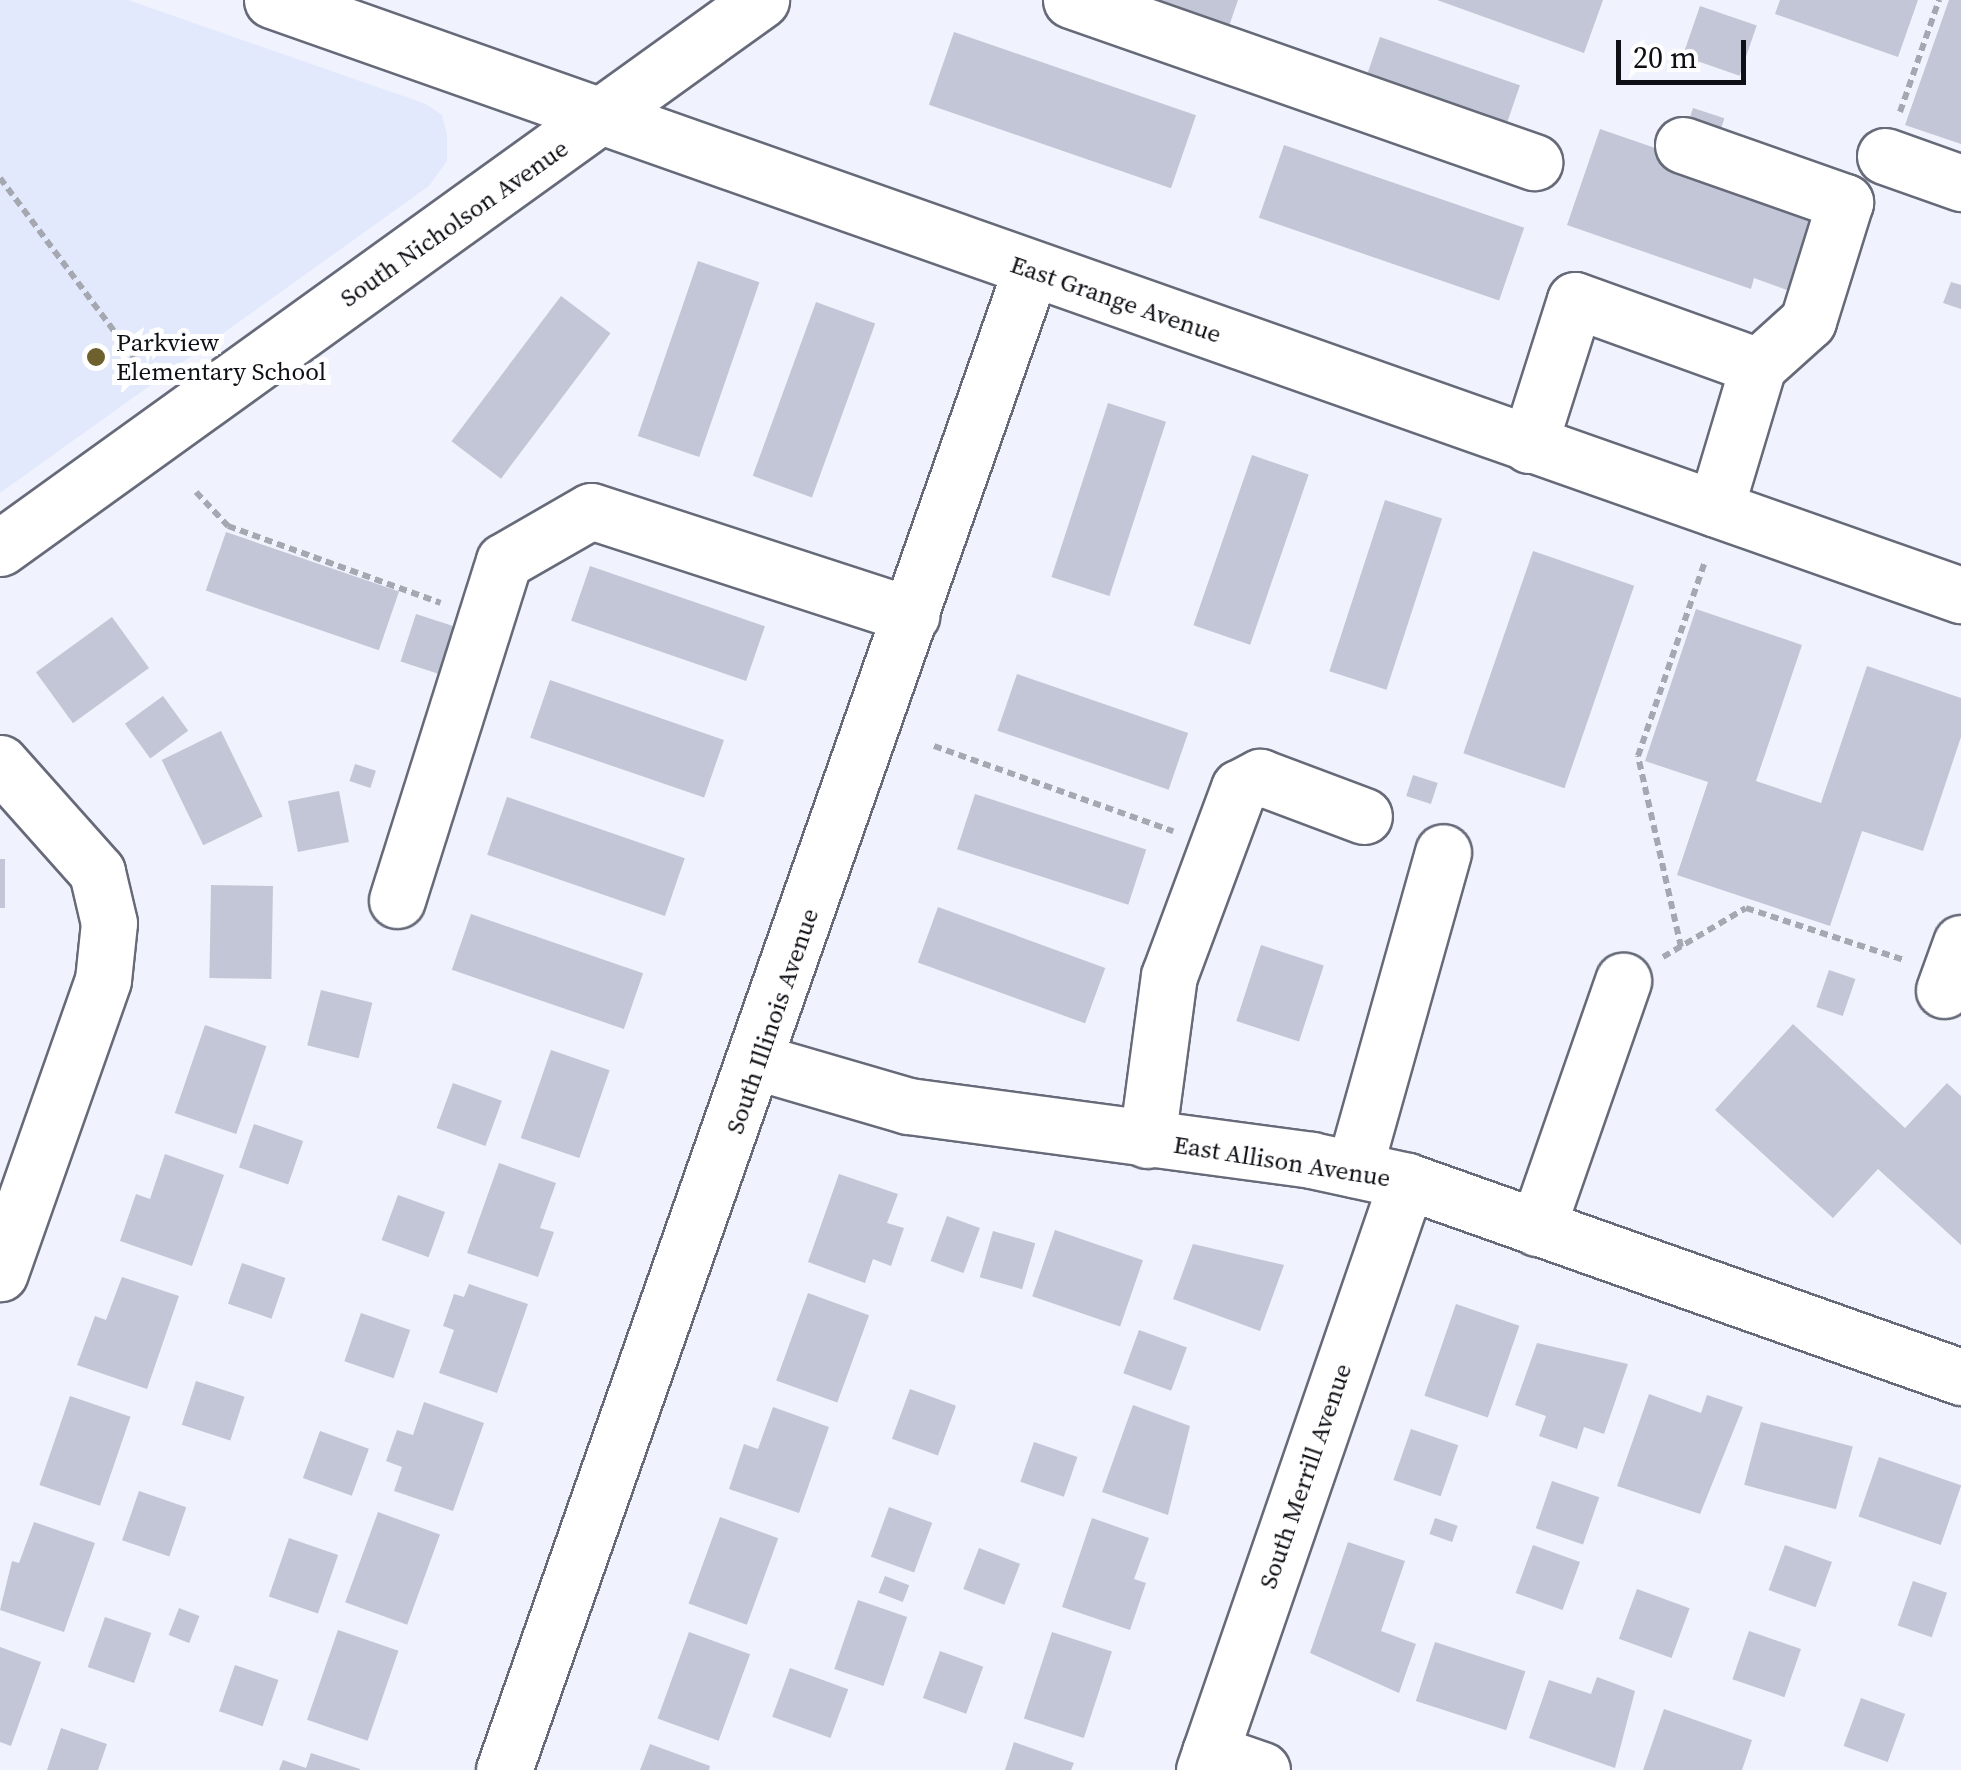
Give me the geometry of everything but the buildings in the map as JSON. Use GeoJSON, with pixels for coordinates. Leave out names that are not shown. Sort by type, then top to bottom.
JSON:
{"type":"FeatureCollection","features":[{"type":"Feature","properties":{"kind":"street","name":"East Grange Avenue"},"geometry":{"type":"LineString","coordinates":[[272,0],[1529,445],[1710,535],[1961,595]]}},
{"type":"Feature","properties":{"kind":"street","name":"South Nicholson Avenue"},"geometry":{"type":"LineString","coordinates":[[0,548],[607,116],[761,0]]}},
{"type":"Feature","properties":{"kind":"street"},"geometry":{"type":"LineString","coordinates":[[1071,0],[1534,162]]}},
{"type":"Feature","properties":{"kind":"street"},"geometry":{"type":"LineString","coordinates":[[1683,145],[1845,202],[1808,320],[1758,366],[1710,535]]}},
{"type":"Feature","properties":{"kind":"street"},"geometry":{"type":"LineString","coordinates":[[1885,156],[1961,183]]}},
{"type":"Feature","properties":{"kind":"street","name":"South Illinois Avenue"},"geometry":{"type":"LineString","coordinates":[[504,1770],[758,1062],[1032,269]]}},
{"type":"Feature","properties":{"kind":"street"},"geometry":{"type":"LineString","coordinates":[[1529,445],[1575,300],[1758,366]]}},
{"type":"Feature","properties":{"kind":"street"},"geometry":{"type":"LineString","coordinates":[[396,900],[504,561],[591,511],[912,615]]}},
{"type":"Feature","properties":{"kind":"street"},"geometry":{"type":"LineString","coordinates":[[0,763],[96,872],[109,924],[103,980],[0,1273]]}},
{"type":"Feature","properties":{"kind":"street"},"geometry":{"type":"LineString","coordinates":[[1147,1140],[1170,976],[1239,788],[1260,777],[1364,816]]}},
{"type":"Feature","properties":{"kind":"street"},"geometry":{"type":"LineString","coordinates":[[1354,1169],[1443,852]]}},
{"type":"Feature","properties":{"kind":"street"},"geometry":{"type":"LineString","coordinates":[[1536,1228],[1623,981]]}},
{"type":"Feature","properties":{"kind":"street","name":"East Allison Avenue"},"geometry":{"type":"LineString","coordinates":[[758,1062],[908,1106],[1354,1169],[1406,1181],[1961,1377]]}},
{"type":"Feature","properties":{"kind":"street","name":"South Merrill Avenue"},"geometry":{"type":"LineString","coordinates":[[1207,1761],[1406,1181]]}},
{"type":"Feature","properties":{"kind":"street"},"geometry":{"type":"LineString","coordinates":[[1207,1761],[1262,1770]]}},
{"type":"Feature","properties":{"kind":"path"},"geometry":{"type":"LineString","coordinates":[[1885,156],[1939,0]]}},
{"type":"Feature","properties":{"kind":"path"},"geometry":{"type":"LineString","coordinates":[[0,178],[147,375]]}},
{"type":"Feature","properties":{"kind":"path"},"geometry":{"type":"LineString","coordinates":[[196,492],[228,526],[486,620]]}},
{"type":"Feature","properties":{"kind":"path"},"geometry":{"type":"LineString","coordinates":[[1681,946],[1638,756],[1710,535]]}},
{"type":"Feature","properties":{"kind":"path"},"geometry":{"type":"LineString","coordinates":[[934,746],[1217,847]]}},
{"type":"Feature","properties":{"kind":"path"},"geometry":{"type":"LineString","coordinates":[[1623,981],[1746,908],[1952,969]]}},
{"type":"Feature","properties":{"kind":"shaded area","name":"Parkview Elementary School"},"geometry":{"type":"Polygon","coordinates":[[[0,0],[128,0],[426,104],[442,115],[447,161],[429,186],[0,493],[0,0]]]}},
{"type":"Feature","properties":{"kind":"place","name":"Parkview Elementary School"},"geometry":{"type":"Point","coordinates":[96,357]}}]}
